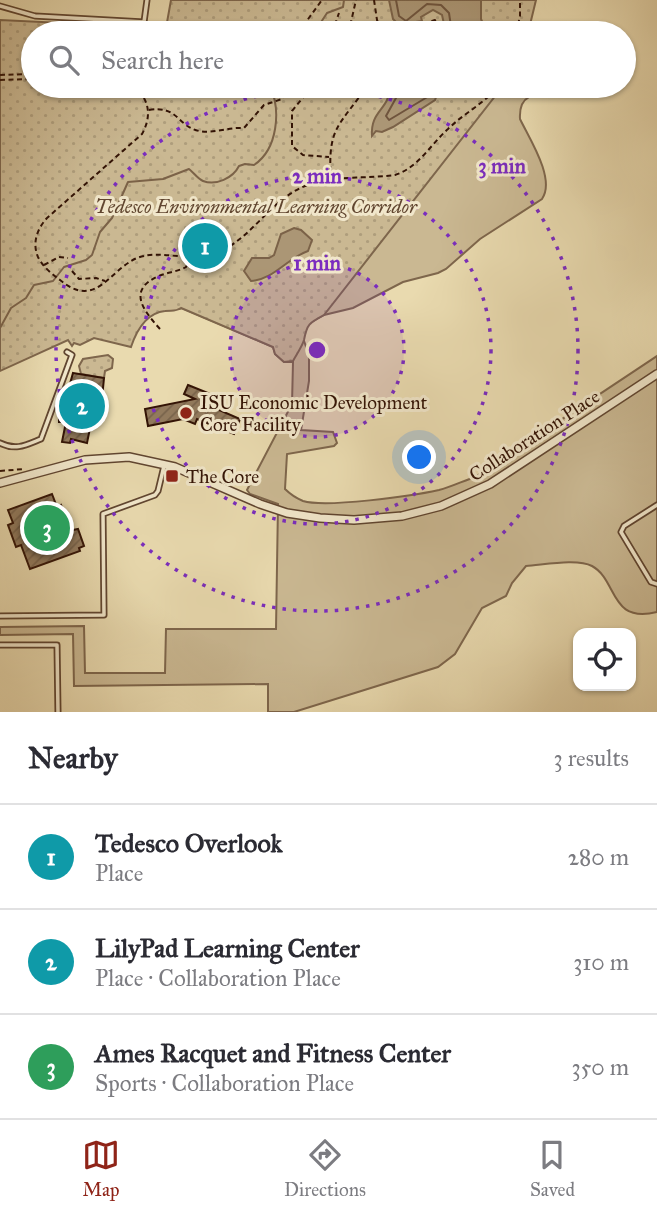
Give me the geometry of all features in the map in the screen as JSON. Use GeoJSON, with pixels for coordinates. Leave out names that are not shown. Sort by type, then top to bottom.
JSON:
{"type":"FeatureCollection","features":[{"type":"Feature","properties":{"kind":"street","name":"Collaboration Place"},"geometry":{"type":"LineString","coordinates":[[0,483],[103,458],[129,457],[164,464],[260,505],[303,516],[369,520],[419,512],[451,502],[490,484],[657,374]]}},
{"type":"Feature","properties":{"kind":"street","name":"Collaboration Place"},"geometry":{"type":"LineString","coordinates":[[0,477],[17,478]]}},
{"type":"Feature","properties":{"kind":"lane"},"geometry":{"type":"LineString","coordinates":[[144,21],[147,0]]}},
{"type":"Feature","properties":{"kind":"lane"},"geometry":{"type":"LineString","coordinates":[[0,6],[35,16],[126,21]]}},
{"type":"Feature","properties":{"kind":"lane"},"geometry":{"type":"LineString","coordinates":[[0,443],[19,448],[41,439],[72,355],[67,352]]}},
{"type":"Feature","properties":{"kind":"lane"},"geometry":{"type":"LineString","coordinates":[[0,616],[104,615],[103,514],[155,495],[164,464]]}},
{"type":"Feature","properties":{"kind":"lane"},"geometry":{"type":"LineString","coordinates":[[657,505],[624,526],[621,531],[651,582],[657,584]]}},
{"type":"Feature","properties":{"kind":"lane"},"geometry":{"type":"LineString","coordinates":[[0,645],[57,645],[58,712]]}},
{"type":"Feature","properties":{"kind":"path"},"geometry":{"type":"LineString","coordinates":[[307,21],[322,0]]}},
{"type":"Feature","properties":{"kind":"path"},"geometry":{"type":"LineString","coordinates":[[351,21],[356,0]]}},
{"type":"Feature","properties":{"kind":"path"},"geometry":{"type":"LineString","coordinates":[[374,0],[376,21]]}},
{"type":"Feature","properties":{"kind":"path"},"geometry":{"type":"LineString","coordinates":[[517,21],[520,0]]}},
{"type":"Feature","properties":{"kind":"path"},"geometry":{"type":"LineString","coordinates":[[337,21],[339,13]]}},
{"type":"Feature","properties":{"kind":"path"},"geometry":{"type":"LineString","coordinates":[[0,75],[21,74]]}},
{"type":"Feature","properties":{"kind":"path"},"geometry":{"type":"LineString","coordinates":[[0,80],[21,79]]}},
{"type":"Feature","properties":{"kind":"path"},"geometry":{"type":"LineString","coordinates":[[144,98],[148,110],[148,121],[139,137],[47,218],[40,228],[36,251],[48,270],[73,288],[86,291],[96,289],[128,263],[143,256],[191,258],[206,256],[228,247],[295,190],[313,183],[386,176],[406,171],[449,127],[487,98]]}},
{"type":"Feature","properties":{"kind":"path"},"geometry":{"type":"LineString","coordinates":[[148,110],[169,110],[188,126],[199,131],[211,131],[230,127],[244,128],[264,105],[283,98]]}},
{"type":"Feature","properties":{"kind":"path"},"geometry":{"type":"LineString","coordinates":[[302,98],[292,111],[292,146],[303,155],[329,156]]}},
{"type":"Feature","properties":{"kind":"path"},"geometry":{"type":"LineString","coordinates":[[331,181],[329,156],[335,131],[358,98]]}},
{"type":"Feature","properties":{"kind":"path"},"geometry":{"type":"LineString","coordinates":[[44,265],[59,257],[68,258]]}},
{"type":"Feature","properties":{"kind":"path"},"geometry":{"type":"LineString","coordinates":[[160,329],[142,307],[140,294],[155,278],[186,267],[191,258]]}},
{"type":"Feature","properties":{"kind":"path"},"geometry":{"type":"LineString","coordinates":[[72,271],[79,279],[100,278],[106,283]]}},
{"type":"Feature","properties":{"kind":"path"},"geometry":{"type":"LineString","coordinates":[[0,471],[20,469]]}},
{"type":"Feature","properties":{"kind":"green space","name":"Tedesco Environmental Learning Corridor"},"geometry":{"type":"Polygon","coordinates":[[[171,0],[536,0],[531,21],[167,21],[171,0]]]}},
{"type":"Feature","properties":{"kind":"green space","name":"Tedesco Environmental Learning Corridor"},"geometry":{"type":"Polygon","coordinates":[[[0,20],[21,21],[21,98],[494,98],[324,315],[310,324],[293,361],[284,362],[275,354],[273,347],[181,308],[152,315],[139,330],[131,347],[94,338],[80,345],[74,343],[72,346],[68,340],[0,371],[0,20]]]}},
{"type":"Feature","properties":{"kind":"green space"},"geometry":{"type":"Polygon","coordinates":[[[483,98],[528,98],[521,109],[520,119],[544,170],[546,181],[542,199],[480,239],[446,269],[403,282],[353,308],[324,315],[308,324],[303,332],[309,355],[309,381],[301,430],[333,432],[337,443],[334,446],[287,454],[285,489],[303,501],[330,503],[390,498],[448,487],[475,477],[657,356],[657,612],[630,612],[616,599],[600,572],[592,566],[569,562],[526,566],[512,583],[506,596],[482,608],[455,654],[438,667],[294,712],[268,712],[268,684],[74,686],[73,634],[0,635],[0,627],[84,626],[85,673],[165,673],[166,629],[276,629],[278,504],[250,494],[247,490],[292,404],[293,362],[284,362],[275,354],[273,347],[179,309],[483,98]]]}},
{"type":"Feature","properties":{"kind":"green space"},"geometry":{"type":"Polygon","coordinates":[[[108,355],[113,359],[112,368],[105,371],[104,378],[81,374],[79,366],[83,359],[108,355]]]}},
{"type":"Feature","properties":{"kind":"water"},"geometry":{"type":"Polygon","coordinates":[[[389,0],[481,0],[482,21],[443,21],[442,15],[433,10],[421,17],[422,21],[393,19],[389,0]]]}},
{"type":"Feature","properties":{"kind":"water"},"geometry":{"type":"Polygon","coordinates":[[[436,98],[393,127],[382,132],[376,131],[372,136],[374,121],[387,100],[436,98]]]}},
{"type":"Feature","properties":{"kind":"water"},"geometry":{"type":"Polygon","coordinates":[[[294,228],[301,230],[312,240],[308,251],[267,276],[251,281],[244,271],[252,258],[269,258],[274,255],[281,234],[294,228]]]}},
{"type":"Feature","properties":{"kind":"building"},"geometry":{"type":"Polygon","coordinates":[[[73,373],[104,378],[102,398],[96,402],[93,410],[93,423],[87,443],[71,439],[70,443],[62,442],[66,422],[59,422],[59,409],[67,409],[73,396],[69,396],[68,391],[73,373]]]}},
{"type":"Feature","properties":{"kind":"building","name":"ISU Economic Development Core Facility"},"geometry":{"type":"Polygon","coordinates":[[[188,385],[208,393],[203,403],[240,419],[234,434],[197,419],[195,424],[183,419],[148,426],[145,409],[195,399],[184,394],[188,385]]]}},
{"type":"Feature","properties":{"kind":"building"},"geometry":{"type":"Polygon","coordinates":[[[52,494],[57,507],[61,505],[69,527],[78,529],[84,546],[79,548],[80,551],[30,569],[21,545],[16,547],[8,525],[13,523],[8,510],[52,494]]]}},
{"type":"Feature","properties":{"kind":"waterway"},"geometry":{"type":"LineString","coordinates":[[322,21],[327,13],[343,7],[344,0]]}},
{"type":"Feature","properties":{"kind":"waterway"},"geometry":{"type":"LineString","coordinates":[[0,328],[11,308],[26,298],[34,285],[53,281],[64,267],[86,260],[92,255],[100,232],[112,218],[128,182],[163,179],[189,169],[203,181],[219,182],[233,174],[239,166],[254,165],[262,158],[273,139],[276,117],[274,98]]}},
{"type":"Feature","properties":{"kind":"place","name":"Tedesco Overlook"},"geometry":{"type":"Point","coordinates":[205,246]}},
{"type":"Feature","properties":{"kind":"place","name":"LilyPad Learning Center"},"geometry":{"type":"Point","coordinates":[82,406]}},
{"type":"Feature","properties":{"kind":"place","name":"ISU Economic Development Core Facility"},"geometry":{"type":"Point","coordinates":[186,413]}},
{"type":"Feature","properties":{"kind":"place","name":"The Core"},"geometry":{"type":"Point","coordinates":[172,476]}},
{"type":"Feature","properties":{"kind":"place","name":"Ames Racquet and Fitness Center"},"geometry":{"type":"Point","coordinates":[47,528]}}]}
